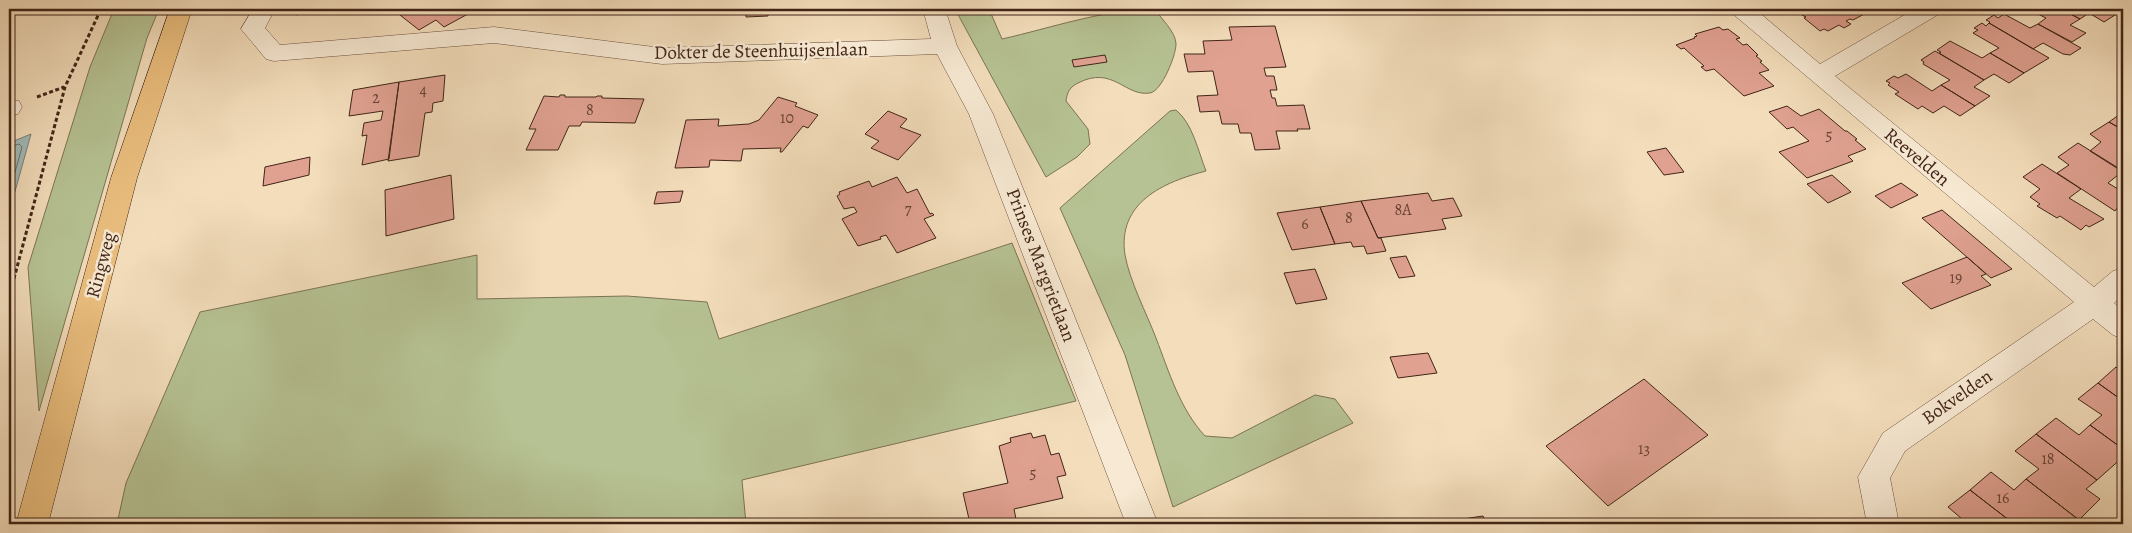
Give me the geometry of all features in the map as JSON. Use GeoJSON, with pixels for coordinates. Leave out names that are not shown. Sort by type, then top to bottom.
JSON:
{"type":"FeatureCollection","features":[{"type":"Feature","properties":{"kind":"main road","name":"Ringweg"},"geometry":{"type":"LineString","coordinates":[[32,524],[124,178],[181,9]]}},
{"type":"Feature","properties":{"kind":"street","name":"Dokter de Steenhuijsenlaan"},"geometry":{"type":"LineString","coordinates":[[264,9],[253,29],[274,53],[494,35],[662,56],[945,46]]}},
{"type":"Feature","properties":{"kind":"street","name":"Prinses Margrietlaan"},"geometry":{"type":"LineString","coordinates":[[934,9],[945,46],[981,114],[1142,524]]}},
{"type":"Feature","properties":{"kind":"street","name":"Reevelden"},"geometry":{"type":"LineString","coordinates":[[1741,9],[2123,327]]}},
{"type":"Feature","properties":{"kind":"street"},"geometry":{"type":"LineString","coordinates":[[1818,75],[1931,9]]}},
{"type":"Feature","properties":{"kind":"street","name":"Bokvelden"},"geometry":{"type":"LineString","coordinates":[[1883,524],[1874,477],[1894,442],[2094,303],[2123,278]]}},
{"type":"Feature","properties":{"kind":"path"},"geometry":{"type":"LineString","coordinates":[[9,454],[12,286],[65,87],[101,9]]}},
{"type":"Feature","properties":{"kind":"green space"},"geometry":{"type":"Polygon","coordinates":[[[114,9],[159,9],[147,38],[39,411],[28,267],[90,67],[114,9]]]}},
{"type":"Feature","properties":{"kind":"green space"},"geometry":{"type":"Polygon","coordinates":[[[955,9],[989,9],[1002,39],[1117,12],[1155,9],[1174,35],[1176,44],[1171,64],[1164,80],[1155,91],[1141,93],[1110,79],[1100,78],[1090,78],[1071,88],[1066,101],[1088,129],[1090,144],[1077,157],[1046,177],[955,9]]]}},
{"type":"Feature","properties":{"kind":"green space"},"geometry":{"type":"Polygon","coordinates":[[[1176,110],[1191,130],[1206,171],[1174,181],[1147,197],[1136,208],[1128,221],[1124,237],[1127,265],[1134,286],[1182,402],[1205,436],[1232,438],[1315,395],[1335,399],[1353,423],[1173,507],[1125,355],[1060,208],[1170,111],[1176,110]]]}},
{"type":"Feature","properties":{"kind":"green space"},"geometry":{"type":"Polygon","coordinates":[[[1012,243],[1076,401],[742,480],[746,524],[117,524],[126,483],[200,312],[477,255],[477,299],[627,296],[707,302],[719,339],[1012,243]]]}},
{"type":"Feature","properties":{"kind":"water"},"geometry":{"type":"Polygon","coordinates":[[[31,134],[9,213],[9,143],[31,134]]]}},
{"type":"Feature","properties":{"kind":"building"},"geometry":{"type":"Polygon","coordinates":[[[290,9],[310,9],[296,15],[290,9]]]}},
{"type":"Feature","properties":{"kind":"building"},"geometry":{"type":"Polygon","coordinates":[[[412,9],[477,9],[444,27],[436,20],[419,30],[400,15],[412,9]]]}},
{"type":"Feature","properties":{"kind":"building"},"geometry":{"type":"Polygon","coordinates":[[[710,9],[791,9],[791,13],[768,13],[768,16],[746,17],[746,14],[724,14],[725,10],[710,9]]]}},
{"type":"Feature","properties":{"kind":"building"},"geometry":{"type":"Polygon","coordinates":[[[1812,9],[1867,9],[1870,11],[1853,20],[1846,21],[1851,24],[1844,28],[1839,25],[1828,31],[1824,29],[1820,31],[1802,15],[1812,9]]]}},
{"type":"Feature","properties":{"kind":"building"},"geometry":{"type":"Polygon","coordinates":[[[2028,9],[2061,9],[2080,19],[2070,25],[2086,33],[2072,42],[2038,24],[2046,18],[2028,9]]]}},
{"type":"Feature","properties":{"kind":"building"},"geometry":{"type":"Polygon","coordinates":[[[2061,9],[2109,9],[2118,13],[2104,22],[2089,13],[2080,19],[2061,9]]]}},
{"type":"Feature","properties":{"kind":"building"},"geometry":{"type":"Polygon","coordinates":[[[2004,14],[2030,28],[2038,24],[2081,48],[2070,55],[2063,54],[2043,43],[2033,49],[1986,20],[1994,15],[1998,18],[2004,14]]]}},
{"type":"Feature","properties":{"kind":"building"},"geometry":{"type":"Polygon","coordinates":[[[1982,23],[1986,26],[1989,23],[2049,58],[2024,73],[1990,53],[1999,48],[1973,33],[1978,30],[1974,28],[1982,23]]]}},
{"type":"Feature","properties":{"kind":"building"},"geometry":{"type":"Polygon","coordinates":[[[1275,26],[1286,67],[1264,68],[1266,76],[1274,76],[1277,90],[1270,90],[1272,98],[1275,98],[1277,106],[1304,105],[1310,129],[1276,131],[1280,149],[1255,150],[1251,133],[1240,133],[1238,124],[1222,124],[1219,111],[1200,112],[1197,96],[1218,95],[1213,71],[1188,72],[1184,54],[1205,54],[1203,41],[1232,40],[1229,27],[1275,26]]]}},
{"type":"Feature","properties":{"kind":"building"},"geometry":{"type":"Polygon","coordinates":[[[1719,27],[1723,30],[1728,29],[1740,38],[1736,39],[1743,45],[1747,44],[1758,55],[1756,56],[1762,61],[1760,62],[1769,70],[1759,73],[1774,86],[1744,96],[1714,69],[1706,71],[1701,67],[1704,66],[1684,48],[1681,49],[1676,45],[1695,38],[1697,36],[1695,34],[1719,27]]]}},
{"type":"Feature","properties":{"kind":"building"},"geometry":{"type":"Polygon","coordinates":[[[1950,41],[1982,58],[1990,53],[2024,73],[2009,83],[1994,74],[1984,80],[1939,53],[1941,52],[1937,50],[1950,41]]]}},
{"type":"Feature","properties":{"kind":"building"},"geometry":{"type":"Polygon","coordinates":[[[1935,51],[1984,80],[1974,87],[1990,96],[1975,106],[1941,85],[1950,80],[1923,64],[1924,62],[1921,60],[1935,51]]]}},
{"type":"Feature","properties":{"kind":"building"},"geometry":{"type":"Polygon","coordinates":[[[1105,55],[1107,62],[1074,67],[1072,60],[1105,55]]]}},
{"type":"Feature","properties":{"kind":"building"},"geometry":{"type":"Polygon","coordinates":[[[1906,74],[1932,91],[1941,85],[1975,106],[1960,116],[1944,106],[1933,113],[1922,106],[1918,109],[1895,94],[1899,92],[1888,85],[1890,83],[1886,81],[1894,76],[1898,78],[1906,74]]]}},
{"type":"Feature","properties":{"kind":"building"},"geometry":{"type":"Polygon","coordinates":[[[445,75],[443,101],[433,103],[432,112],[425,113],[419,156],[388,161],[399,82],[445,75]]]}},
{"type":"Feature","properties":{"kind":"building"},"geometry":{"type":"Polygon","coordinates":[[[399,82],[389,159],[362,165],[367,135],[362,136],[364,123],[381,120],[383,111],[349,116],[353,90],[399,82]]]}},
{"type":"Feature","properties":{"kind":"building"},"geometry":{"type":"Polygon","coordinates":[[[560,95],[565,95],[565,97],[602,96],[602,98],[644,99],[635,123],[582,122],[580,126],[569,126],[558,150],[526,150],[536,129],[529,129],[544,96],[559,97],[560,95]]]}},
{"type":"Feature","properties":{"kind":"building"},"geometry":{"type":"Polygon","coordinates":[[[778,97],[797,103],[795,106],[818,115],[808,128],[803,126],[782,152],[780,152],[781,148],[743,149],[741,161],[710,160],[709,167],[675,168],[686,120],[719,119],[718,126],[749,124],[759,120],[778,97]]]}},
{"type":"Feature","properties":{"kind":"building"},"geometry":{"type":"Polygon","coordinates":[[[1787,106],[1801,116],[1819,109],[1857,139],[1855,140],[1866,149],[1848,156],[1853,161],[1807,178],[1779,152],[1809,141],[1793,127],[1787,129],[1769,112],[1787,106]]]}},
{"type":"Feature","properties":{"kind":"building"},"geometry":{"type":"Polygon","coordinates":[[[888,111],[907,119],[900,127],[921,135],[898,160],[871,148],[879,141],[865,134],[888,111]]]}},
{"type":"Feature","properties":{"kind":"building"},"geometry":{"type":"Polygon","coordinates":[[[2123,112],[2123,130],[2109,122],[2123,112]]]}},
{"type":"Feature","properties":{"kind":"building"},"geometry":{"type":"Polygon","coordinates":[[[2109,122],[2123,130],[2123,172],[2090,151],[2101,142],[2090,134],[2109,122]]]}},
{"type":"Feature","properties":{"kind":"building"},"geometry":{"type":"Polygon","coordinates":[[[2078,143],[2123,171],[2108,183],[2123,192],[2123,200],[2115,211],[2057,173],[2069,165],[2058,157],[2078,143]]]}},
{"type":"Feature","properties":{"kind":"building"},"geometry":{"type":"Polygon","coordinates":[[[1666,148],[1684,172],[1664,175],[1647,152],[1666,148]]]}},
{"type":"Feature","properties":{"kind":"building"},"geometry":{"type":"Polygon","coordinates":[[[310,157],[309,175],[263,186],[265,167],[310,157]]]}},
{"type":"Feature","properties":{"kind":"building"},"geometry":{"type":"Polygon","coordinates":[[[2042,164],[2081,189],[2069,198],[2104,219],[2089,227],[2086,225],[2081,230],[2060,216],[2057,218],[2037,206],[2040,204],[2030,197],[2040,189],[2023,177],[2042,164]]]}},
{"type":"Feature","properties":{"kind":"building"},"geometry":{"type":"Polygon","coordinates":[[[451,175],[454,219],[386,236],[385,190],[451,175]]]}},
{"type":"Feature","properties":{"kind":"building"},"geometry":{"type":"Polygon","coordinates":[[[1832,175],[1851,192],[1828,203],[1807,184],[1832,175]]]}},
{"type":"Feature","properties":{"kind":"building"},"geometry":{"type":"Polygon","coordinates":[[[897,177],[907,193],[917,189],[930,214],[934,215],[924,219],[936,238],[897,253],[886,235],[880,237],[881,239],[858,246],[842,219],[857,212],[854,207],[844,209],[837,196],[840,194],[839,192],[869,181],[872,187],[897,177]]]}},
{"type":"Feature","properties":{"kind":"building"},"geometry":{"type":"Polygon","coordinates":[[[1901,183],[1918,195],[1891,208],[1875,196],[1901,183]]]}},
{"type":"Feature","properties":{"kind":"building"},"geometry":{"type":"Polygon","coordinates":[[[683,191],[680,202],[654,204],[657,192],[683,191]]]}},
{"type":"Feature","properties":{"kind":"building"},"geometry":{"type":"Polygon","coordinates":[[[1428,193],[1432,201],[1453,198],[1462,216],[1442,219],[1446,229],[1378,238],[1361,201],[1428,193]]]}},
{"type":"Feature","properties":{"kind":"building"},"geometry":{"type":"Polygon","coordinates":[[[1361,201],[1386,251],[1367,254],[1364,246],[1353,247],[1351,242],[1335,244],[1320,207],[1361,201]]]}},
{"type":"Feature","properties":{"kind":"building"},"geometry":{"type":"Polygon","coordinates":[[[1320,207],[1335,244],[1292,250],[1277,213],[1320,207]]]}},
{"type":"Feature","properties":{"kind":"building"},"geometry":{"type":"Polygon","coordinates":[[[1942,210],[2012,269],[1991,278],[1922,218],[1942,210]]]}},
{"type":"Feature","properties":{"kind":"building"},"geometry":{"type":"Polygon","coordinates":[[[1406,256],[1415,276],[1399,278],[1390,258],[1406,256]]]}},
{"type":"Feature","properties":{"kind":"building"},"geometry":{"type":"Polygon","coordinates":[[[1967,257],[1986,274],[1981,276],[1991,285],[1931,309],[1902,283],[1967,257]]]}},
{"type":"Feature","properties":{"kind":"building"},"geometry":{"type":"Polygon","coordinates":[[[1315,269],[1327,299],[1296,304],[1284,273],[1315,269]]]}},
{"type":"Feature","properties":{"kind":"building"},"geometry":{"type":"Polygon","coordinates":[[[1428,353],[1437,373],[1398,378],[1390,357],[1428,353]]]}},
{"type":"Feature","properties":{"kind":"building"},"geometry":{"type":"Polygon","coordinates":[[[2116,367],[2123,372],[2123,401],[2098,383],[2116,367]]]}},
{"type":"Feature","properties":{"kind":"building"},"geometry":{"type":"Polygon","coordinates":[[[1644,379],[1708,435],[1608,506],[1546,446],[1644,379]]]}},
{"type":"Feature","properties":{"kind":"building"},"geometry":{"type":"Polygon","coordinates":[[[2098,383],[2123,401],[2123,449],[2090,425],[2102,415],[2078,399],[2098,383]]]}},
{"type":"Feature","properties":{"kind":"building"},"geometry":{"type":"Polygon","coordinates":[[[2056,418],[2079,435],[2090,425],[2123,449],[2123,457],[2097,480],[2036,434],[2056,418]]]}},
{"type":"Feature","properties":{"kind":"building"},"geometry":{"type":"Polygon","coordinates":[[[1031,433],[1033,438],[1045,435],[1051,455],[1059,453],[1066,475],[1057,477],[1063,498],[1014,509],[1017,524],[960,524],[960,521],[969,519],[963,493],[1008,483],[999,446],[1011,442],[1010,438],[1031,433]]]}},
{"type":"Feature","properties":{"kind":"building"},"geometry":{"type":"Polygon","coordinates":[[[2036,434],[2097,480],[2086,489],[2100,499],[2079,520],[2026,479],[2039,469],[2015,451],[2036,434]]]}},
{"type":"Feature","properties":{"kind":"building"},"geometry":{"type":"Polygon","coordinates":[[[1991,472],[2014,490],[2026,479],[2079,520],[2073,524],[2014,524],[1970,490],[1991,472]]]}},
{"type":"Feature","properties":{"kind":"building"},"geometry":{"type":"Polygon","coordinates":[[[1970,490],[2014,524],[1968,524],[1948,507],[1970,490]]]}},
{"type":"Feature","properties":{"kind":"building"},"geometry":{"type":"Polygon","coordinates":[[[1483,516],[1487,524],[1456,524],[1465,523],[1463,519],[1483,516]]]}}]}
